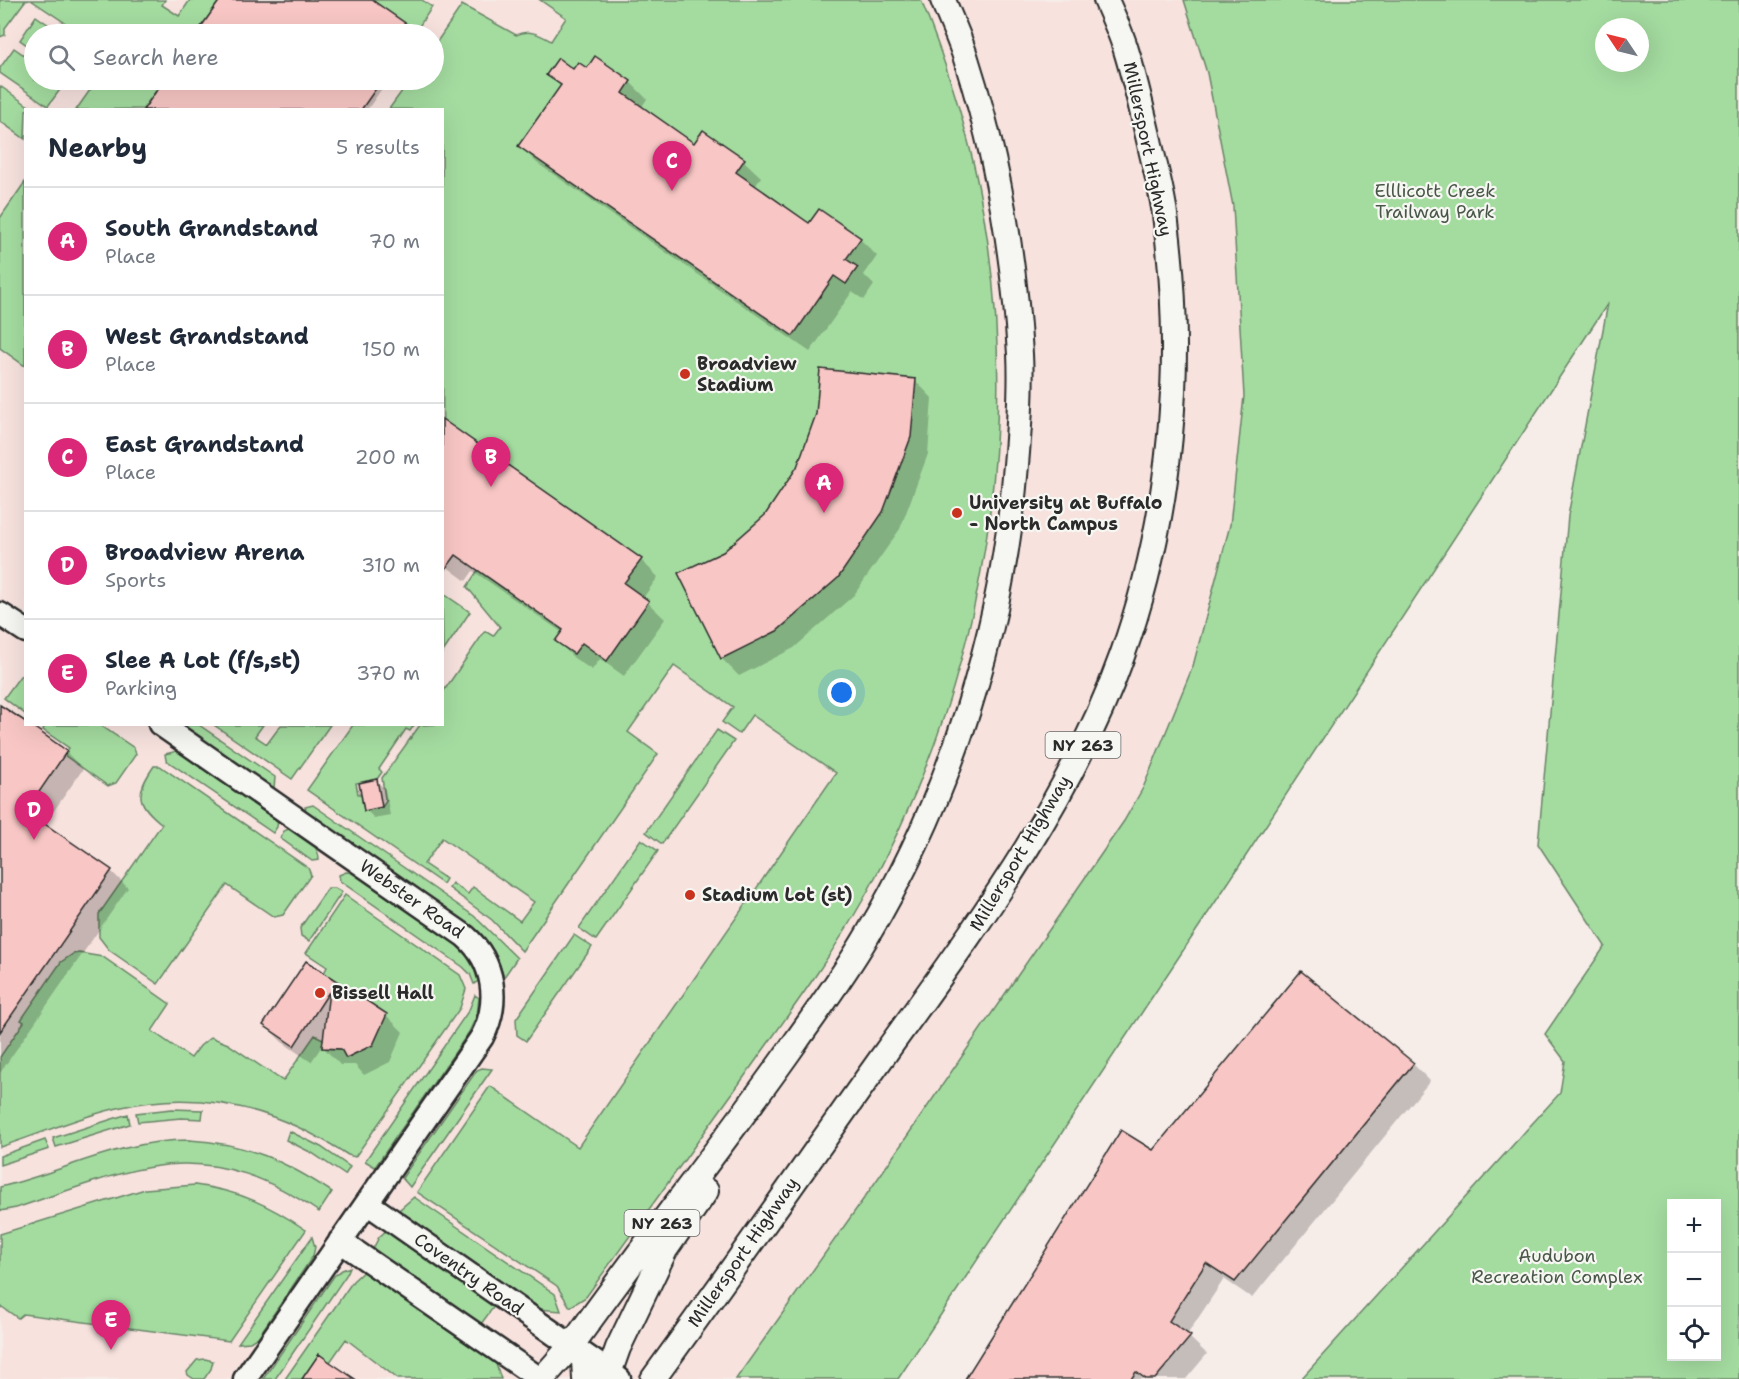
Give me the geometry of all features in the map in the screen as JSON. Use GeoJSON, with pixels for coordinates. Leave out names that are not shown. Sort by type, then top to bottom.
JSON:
{"type":"FeatureCollection","features":[{"type":"Feature","properties":{"kind":"main road","name":"NY 263"},"geometry":{"type":"LineString","coordinates":[[541,1379],[572,1345],[753,1102],[867,936],[903,869],[940,789],[973,694],[996,603],[1012,519],[1019,437],[1020,356],[1009,249],[993,153],[967,60],[943,0]]}},
{"type":"Feature","properties":{"kind":"main road","name":"Millersport Highway"},"geometry":{"type":"LineString","coordinates":[[653,1379],[1001,891],[1066,778],[1091,729],[1122,656],[1146,574],[1161,502],[1171,422],[1174,348],[1172,274],[1165,211],[1125,46],[1106,0]]}},
{"type":"Feature","properties":{"kind":"main road"},"geometry":{"type":"LineString","coordinates":[[612,1377],[618,1348],[665,1250],[716,1178],[753,1102]]}},
{"type":"Feature","properties":{"kind":"main road"},"geometry":{"type":"LineString","coordinates":[[572,1345],[584,1360],[585,1379]]}},
{"type":"Feature","properties":{"kind":"street"},"geometry":{"type":"LineString","coordinates":[[0,614],[24,631]]}},
{"type":"Feature","properties":{"kind":"street","name":"Webster Road"},"geometry":{"type":"LineString","coordinates":[[163,726],[457,930],[473,943],[486,963],[490,976],[493,1002],[486,1030],[245,1379]]}},
{"type":"Feature","properties":{"kind":"street","name":"Coventry Road"},"geometry":{"type":"LineString","coordinates":[[367,1203],[572,1345],[612,1377]]}},
{"type":"Feature","properties":{"kind":"street"},"geometry":{"type":"LineString","coordinates":[[340,1241],[541,1379]]}},
{"type":"Feature","properties":{"kind":"shaded area","name":"University at Buffalo - North Campus"},"geometry":{"type":"Polygon","coordinates":[[[0,0],[1666,0],[1739,103],[1238,868],[898,1379],[0,1379],[0,0]]]}},
{"type":"Feature","properties":{"kind":"green space"},"geometry":{"type":"Polygon","coordinates":[[[0,0],[30,0],[25,1],[5,28],[5,35],[0,37],[0,0]]]}},
{"type":"Feature","properties":{"kind":"green space"},"geometry":{"type":"Polygon","coordinates":[[[31,0],[165,0],[162,5],[179,16],[190,0],[220,0],[203,24],[67,24],[31,0]]]}},
{"type":"Feature","properties":{"kind":"green space"},"geometry":{"type":"Polygon","coordinates":[[[372,0],[422,0],[432,7],[421,24],[406,24],[372,0]]]}},
{"type":"Feature","properties":{"kind":"green space"},"geometry":{"type":"Polygon","coordinates":[[[540,0],[921,0],[951,84],[975,170],[990,263],[997,357],[996,451],[985,545],[967,637],[940,727],[906,815],[863,900],[806,990],[586,1297],[570,1307],[557,1286],[417,1192],[490,1086],[578,1147],[836,773],[752,715],[739,734],[722,722],[733,707],[674,666],[628,732],[658,754],[522,951],[492,920],[449,888],[452,883],[468,894],[473,887],[520,921],[534,902],[442,838],[424,864],[446,879],[443,884],[307,790],[352,726],[413,726],[410,731],[406,729],[379,769],[382,772],[377,779],[356,783],[364,810],[382,807],[387,800],[382,778],[419,726],[444,726],[444,691],[485,631],[493,636],[500,627],[467,587],[478,570],[456,555],[448,565],[444,562],[444,108],[390,108],[403,90],[444,90],[444,31],[462,5],[516,35],[525,32],[534,33],[551,41],[566,18],[540,0]]]}},
{"type":"Feature","properties":{"kind":"green space"},"geometry":{"type":"Polygon","coordinates":[[[1184,0],[1739,0],[1739,1379],[1301,1379],[1560,1093],[1565,1061],[1545,1034],[1605,946],[1538,844],[1568,516],[1608,303],[1238,868],[898,1379],[736,1379],[879,1177],[1124,821],[1143,788],[1193,666],[1230,525],[1244,396],[1233,206],[1207,73],[1184,0]]]}},
{"type":"Feature","properties":{"kind":"green space"},"geometry":{"type":"Polygon","coordinates":[[[36,16],[48,24],[31,24],[36,16]]]}},
{"type":"Feature","properties":{"kind":"green space"},"geometry":{"type":"Polygon","coordinates":[[[14,48],[24,55],[24,90],[0,73],[0,68],[14,48]]]}},
{"type":"Feature","properties":{"kind":"green space"},"geometry":{"type":"Polygon","coordinates":[[[0,86],[32,108],[24,108],[24,138],[0,121],[0,86]]]}},
{"type":"Feature","properties":{"kind":"green space"},"geometry":{"type":"Polygon","coordinates":[[[25,90],[60,90],[48,106],[25,90]]]}},
{"type":"Feature","properties":{"kind":"green space"},"geometry":{"type":"Polygon","coordinates":[[[90,90],[157,90],[144,108],[77,108],[90,90]]]}},
{"type":"Feature","properties":{"kind":"green space"},"geometry":{"type":"Polygon","coordinates":[[[24,183],[24,365],[0,348],[0,218],[24,183]]]}},
{"type":"Feature","properties":{"kind":"green space"},"geometry":{"type":"Polygon","coordinates":[[[444,594],[470,612],[444,651],[444,594]]]}},
{"type":"Feature","properties":{"kind":"green space"},"geometry":{"type":"Polygon","coordinates":[[[24,675],[24,713],[4,698],[20,676],[24,675]]]}},
{"type":"Feature","properties":{"kind":"green space"},"geometry":{"type":"Polygon","coordinates":[[[45,726],[101,726],[134,748],[136,754],[116,783],[108,786],[64,755],[69,748],[43,730],[45,726]]]}},
{"type":"Feature","properties":{"kind":"green space"},"geometry":{"type":"Polygon","coordinates":[[[179,726],[200,726],[275,777],[274,788],[269,787],[179,726]]]}},
{"type":"Feature","properties":{"kind":"green space"},"geometry":{"type":"Polygon","coordinates":[[[215,726],[262,726],[255,736],[267,744],[280,726],[329,726],[292,779],[215,726]]]}},
{"type":"Feature","properties":{"kind":"green space"},"geometry":{"type":"Polygon","coordinates":[[[717,730],[734,741],[662,844],[646,832],[717,730]]]}},
{"type":"Feature","properties":{"kind":"green space"},"geometry":{"type":"Polygon","coordinates":[[[177,751],[278,819],[273,833],[166,760],[165,754],[177,751]]]}},
{"type":"Feature","properties":{"kind":"green space"},"geometry":{"type":"Polygon","coordinates":[[[154,766],[160,766],[308,868],[311,875],[283,915],[274,917],[227,885],[158,984],[109,950],[99,937],[99,914],[162,824],[147,810],[141,798],[141,791],[154,766]]]}},
{"type":"Feature","properties":{"kind":"green space"},"geometry":{"type":"Polygon","coordinates":[[[313,805],[474,916],[517,958],[504,977],[497,958],[483,939],[307,814],[305,807],[313,805]]]}},
{"type":"Feature","properties":{"kind":"green space"},"geometry":{"type":"Polygon","coordinates":[[[291,828],[313,845],[319,860],[312,861],[280,838],[284,831],[291,828]]]}},
{"type":"Feature","properties":{"kind":"green space"},"geometry":{"type":"Polygon","coordinates":[[[641,839],[658,851],[596,940],[579,928],[641,839]]]}},
{"type":"Feature","properties":{"kind":"green space"},"geometry":{"type":"Polygon","coordinates":[[[346,872],[355,873],[455,942],[472,962],[478,981],[474,984],[470,974],[463,967],[340,881],[339,875],[346,872]]]}},
{"type":"Feature","properties":{"kind":"green space"},"geometry":{"type":"Polygon","coordinates":[[[328,888],[335,888],[342,892],[309,941],[301,936],[300,928],[328,888]]]}},
{"type":"Feature","properties":{"kind":"green space"},"geometry":{"type":"Polygon","coordinates":[[[345,895],[460,975],[466,989],[460,1008],[355,1157],[322,1139],[268,1115],[240,1107],[182,1100],[152,1102],[106,1111],[0,1147],[0,1057],[24,1022],[21,1020],[61,962],[73,954],[103,957],[170,1004],[152,1031],[191,1058],[211,1037],[228,1044],[283,1081],[315,1035],[323,1039],[322,1048],[341,1049],[346,1058],[373,1045],[386,1014],[324,973],[327,967],[306,953],[345,895]]]}},
{"type":"Feature","properties":{"kind":"green space"},"geometry":{"type":"Polygon","coordinates":[[[574,935],[592,947],[526,1041],[517,1035],[516,1019],[574,935]]]}},
{"type":"Feature","properties":{"kind":"green space"},"geometry":{"type":"Polygon","coordinates":[[[475,995],[479,998],[477,1015],[469,1032],[375,1167],[365,1161],[469,1010],[475,995]]]}},
{"type":"Feature","properties":{"kind":"green space"},"geometry":{"type":"Polygon","coordinates":[[[492,1069],[410,1187],[402,1178],[477,1070],[492,1069]]]}},
{"type":"Feature","properties":{"kind":"green space"},"geometry":{"type":"Polygon","coordinates":[[[172,1109],[203,1110],[202,1119],[181,1118],[138,1122],[136,1113],[172,1109]]]}},
{"type":"Feature","properties":{"kind":"green space"},"geometry":{"type":"Polygon","coordinates":[[[128,1114],[130,1124],[56,1147],[53,1138],[128,1114]]]}},
{"type":"Feature","properties":{"kind":"green space"},"geometry":{"type":"Polygon","coordinates":[[[289,1131],[321,1147],[350,1167],[345,1175],[312,1153],[286,1140],[289,1131]]]}},
{"type":"Feature","properties":{"kind":"green space"},"geometry":{"type":"Polygon","coordinates":[[[45,1140],[49,1149],[0,1165],[0,1156],[45,1140]]]}},
{"type":"Feature","properties":{"kind":"green space"},"geometry":{"type":"Polygon","coordinates":[[[189,1140],[229,1145],[264,1156],[298,1171],[332,1192],[319,1212],[277,1187],[239,1172],[204,1165],[169,1165],[135,1170],[98,1180],[16,1208],[0,1211],[0,1187],[139,1145],[189,1140]]]}},
{"type":"Feature","properties":{"kind":"green space"},"geometry":{"type":"Polygon","coordinates":[[[195,1185],[226,1191],[254,1200],[306,1230],[229,1341],[23,1314],[18,1318],[2,1307],[0,1308],[0,1234],[145,1189],[195,1185]]]}},
{"type":"Feature","properties":{"kind":"green space"},"geometry":{"type":"Polygon","coordinates":[[[414,1197],[555,1294],[561,1311],[538,1309],[401,1214],[399,1210],[414,1197]]]}},
{"type":"Feature","properties":{"kind":"green space"},"geometry":{"type":"Polygon","coordinates":[[[387,1230],[495,1305],[481,1324],[373,1249],[379,1237],[387,1230]]]}},
{"type":"Feature","properties":{"kind":"green space"},"geometry":{"type":"Polygon","coordinates":[[[312,1237],[315,1247],[313,1256],[258,1337],[250,1342],[238,1343],[312,1237]]]}},
{"type":"Feature","properties":{"kind":"green space"},"geometry":{"type":"Polygon","coordinates":[[[350,1267],[275,1379],[263,1379],[334,1276],[350,1267]]]}},
{"type":"Feature","properties":{"kind":"green space"},"geometry":{"type":"Polygon","coordinates":[[[365,1270],[491,1358],[496,1364],[501,1379],[398,1379],[346,1339],[330,1362],[319,1354],[302,1379],[285,1379],[353,1281],[365,1270]]]}},
{"type":"Feature","properties":{"kind":"green space"},"geometry":{"type":"Polygon","coordinates":[[[197,1360],[213,1361],[204,1379],[194,1379],[188,1375],[187,1372],[197,1360]]]}},
{"type":"Feature","properties":{"kind":"building"},"geometry":{"type":"Polygon","coordinates":[[[220,0],[372,0],[407,24],[203,24],[220,0]]]}},
{"type":"Feature","properties":{"kind":"building"},"geometry":{"type":"Polygon","coordinates":[[[595,56],[631,81],[623,93],[694,143],[703,130],[745,159],[736,172],[809,223],[819,209],[861,238],[846,259],[858,267],[846,284],[834,276],[793,336],[518,146],[561,85],[546,75],[558,58],[573,69],[578,62],[587,68],[595,56]]]}},
{"type":"Feature","properties":{"kind":"building"},"geometry":{"type":"Polygon","coordinates":[[[157,90],[375,90],[362,108],[144,108],[157,90]]]}},
{"type":"Feature","properties":{"kind":"building"},"geometry":{"type":"Polygon","coordinates":[[[820,369],[916,379],[911,437],[883,512],[838,578],[777,631],[721,659],[678,573],[723,552],[765,515],[797,467],[816,414],[820,369]]]}},
{"type":"Feature","properties":{"kind":"building"},"geometry":{"type":"Polygon","coordinates":[[[444,420],[642,559],[624,583],[649,601],[607,661],[582,643],[574,654],[555,641],[563,630],[456,555],[444,571],[444,420]]]}},
{"type":"Feature","properties":{"kind":"building"},"geometry":{"type":"Polygon","coordinates":[[[0,705],[24,721],[24,726],[32,726],[67,751],[26,811],[112,870],[0,1032],[0,705]]]}},
{"type":"Feature","properties":{"kind":"building"},"geometry":{"type":"Polygon","coordinates":[[[377,779],[382,807],[364,811],[359,783],[377,779]]]}},
{"type":"Feature","properties":{"kind":"building","name":"Bissell Hall"},"geometry":{"type":"Polygon","coordinates":[[[306,961],[387,1014],[373,1045],[346,1058],[341,1049],[322,1048],[329,992],[294,1046],[263,1025],[306,961]]]}},
{"type":"Feature","properties":{"kind":"building"},"geometry":{"type":"Polygon","coordinates":[[[1301,971],[1414,1063],[1235,1282],[1206,1263],[1169,1321],[1191,1336],[1155,1379],[1146,1379],[1136,1372],[1131,1379],[965,1379],[1121,1130],[1153,1150],[1301,971]]]}},
{"type":"Feature","properties":{"kind":"building"},"geometry":{"type":"Polygon","coordinates":[[[319,1354],[330,1362],[355,1379],[302,1379],[319,1354]]]}},
{"type":"Feature","properties":{"kind":"place","name":"East Grandstand"},"geometry":{"type":"Point","coordinates":[672,191]}},
{"type":"Feature","properties":{"kind":"place","name":"Broadview Stadium"},"geometry":{"type":"Point","coordinates":[685,374]}},
{"type":"Feature","properties":{"kind":"place","name":"West Grandstand"},"geometry":{"type":"Point","coordinates":[491,487]}},
{"type":"Feature","properties":{"kind":"place","name":"South Grandstand"},"geometry":{"type":"Point","coordinates":[824,513]}},
{"type":"Feature","properties":{"kind":"place","name":"University at Buffalo - North Campus"},"geometry":{"type":"Point","coordinates":[957,513]}},
{"type":"Feature","properties":{"kind":"place","name":"Broadview Arena"},"geometry":{"type":"Point","coordinates":[34,840]}},
{"type":"Feature","properties":{"kind":"place","name":"Stadium Lot (st)"},"geometry":{"type":"Point","coordinates":[690,895]}},
{"type":"Feature","properties":{"kind":"place","name":"Bissell Hall"},"geometry":{"type":"Point","coordinates":[320,993]}},
{"type":"Feature","properties":{"kind":"place","name":"Slee A Lot (f/s,st)"},"geometry":{"type":"Point","coordinates":[111,1350]}},
{"type":"Feature","properties":{"kind":"park label","name":"Elllicott Creek Trailway Park"},"geometry":{"type":"Point","coordinates":[1435,201]}},
{"type":"Feature","properties":{"kind":"park label","name":"Audubon Recreation Complex"},"geometry":{"type":"Point","coordinates":[1557,1266]}}]}
